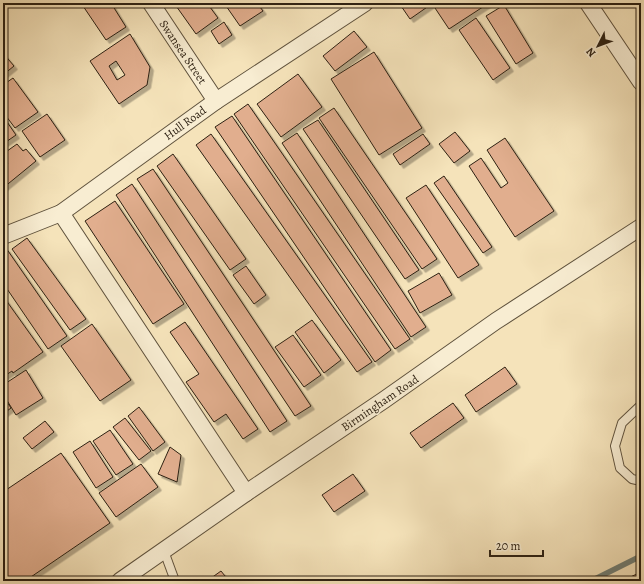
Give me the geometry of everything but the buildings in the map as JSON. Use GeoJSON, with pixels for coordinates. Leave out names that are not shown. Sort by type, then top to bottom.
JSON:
{"type":"FeatureCollection","features":[{"type":"Feature","properties":{"kind":"street","name":"Swansea Street"},"geometry":{"type":"LineString","coordinates":[[151,3],[216,100]]}},
{"type":"Feature","properties":{"kind":"street","name":"Hull Road"},"geometry":{"type":"LineString","coordinates":[[3,236],[60,213],[216,100],[365,3]]}},
{"type":"Feature","properties":{"kind":"street"},"geometry":{"type":"LineString","coordinates":[[588,3],[641,82]]}},
{"type":"Feature","properties":{"kind":"street"},"geometry":{"type":"LineString","coordinates":[[60,213],[246,493]]}},
{"type":"Feature","properties":{"kind":"street","name":"Birmingham Road"},"geometry":{"type":"LineString","coordinates":[[120,581],[246,493],[384,400],[496,321],[641,227]]}},
{"type":"Feature","properties":{"kind":"lane"},"geometry":{"type":"LineString","coordinates":[[641,405],[622,423],[615,446],[620,468],[632,479],[641,481]]}},
{"type":"Feature","properties":{"kind":"lane"},"geometry":{"type":"LineString","coordinates":[[164,550],[175,581]]}},
{"type":"Feature","properties":{"kind":"waterway"},"geometry":{"type":"LineString","coordinates":[[591,581],[641,556]]}}]}
